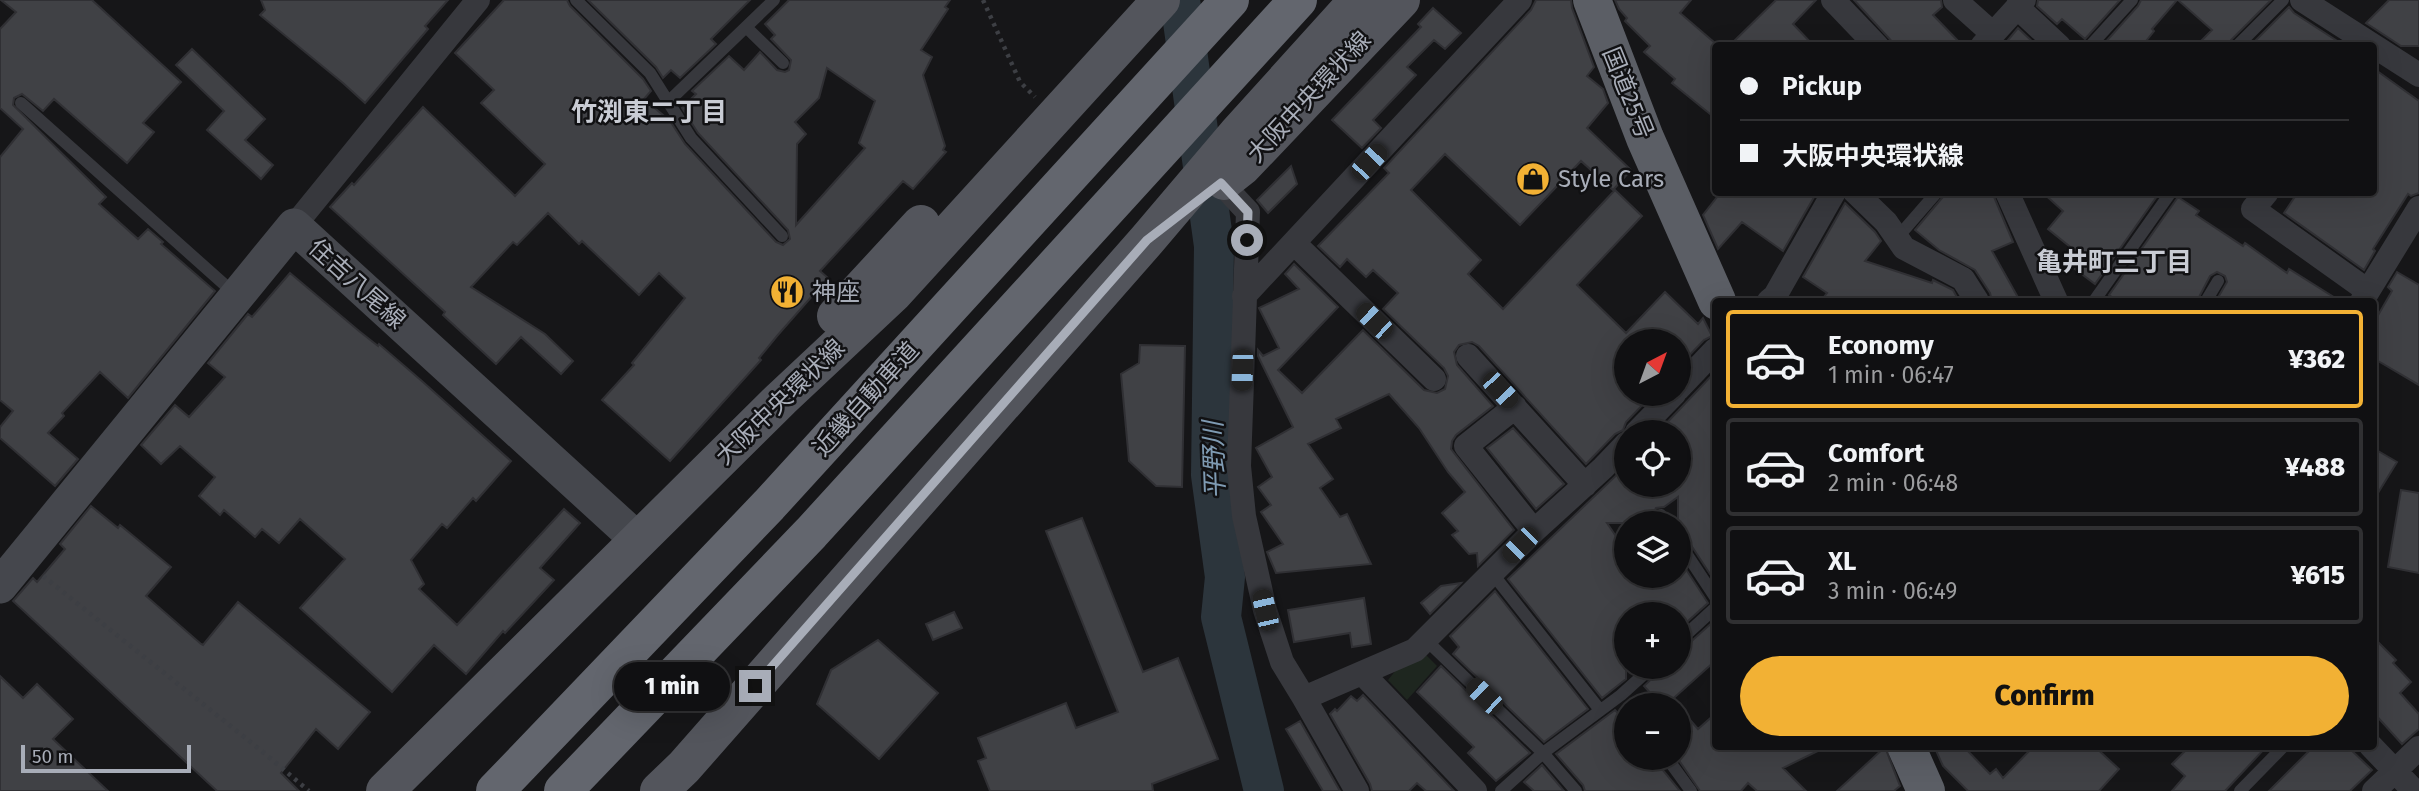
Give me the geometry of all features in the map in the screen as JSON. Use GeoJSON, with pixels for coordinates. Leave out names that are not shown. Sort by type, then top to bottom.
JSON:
{"type":"FeatureCollection","features":[{"type":"Feature","properties":{"kind":"highway","name":"近畿自動車道"},"geometry":{"type":"LineString","coordinates":[[495,791],[769,505],[1230,0]]}},
{"type":"Feature","properties":{"kind":"highway","name":"近畿自動車道"},"geometry":{"type":"LineString","coordinates":[[563,791],[811,533],[1298,0]]}},
{"type":"Feature","properties":{"kind":"highway","name":"国道25号"},"geometry":{"type":"LineString","coordinates":[[1592,0],[1646,138],[1716,298]]}},
{"type":"Feature","properties":{"kind":"highway"},"geometry":{"type":"LineString","coordinates":[[1908,750],[1926,791]]}},
{"type":"Feature","properties":{"kind":"main road","name":"大阪中央環状線"},"geometry":{"type":"LineString","coordinates":[[659,791],[684,767],[1237,134],[1358,0]]}},
{"type":"Feature","properties":{"kind":"main road","name":"大阪中央環状線"},"geometry":{"type":"LineString","coordinates":[[1147,240],[1243,166],[1401,0]]}},
{"type":"Feature","properties":{"kind":"main road"},"geometry":{"type":"LineString","coordinates":[[781,399],[836,315],[1037,99],[1145,6]]}},
{"type":"Feature","properties":{"kind":"main road","name":"大阪中央環状線"},"geometry":{"type":"LineString","coordinates":[[385,791],[781,399],[893,294],[1145,6]]}},
{"type":"Feature","properties":{"kind":"main road","name":"住吉八尾線"},"geometry":{"type":"LineString","coordinates":[[6,565],[294,226],[639,541]]}},
{"type":"Feature","properties":{"kind":"street"},"geometry":{"type":"LineString","coordinates":[[294,226],[478,0]]}},
{"type":"Feature","properties":{"kind":"street"},"geometry":{"type":"LineString","coordinates":[[1244,296],[1520,0]]}},
{"type":"Feature","properties":{"kind":"street"},"geometry":{"type":"LineString","coordinates":[[1833,0],[1873,42]]}},
{"type":"Feature","properties":{"kind":"street"},"geometry":{"type":"LineString","coordinates":[[1955,0],[1987,40],[2021,3],[2055,42]]}},
{"type":"Feature","properties":{"kind":"street"},"geometry":{"type":"LineString","coordinates":[[2302,0],[2360,42]]}},
{"type":"Feature","properties":{"kind":"street"},"geometry":{"type":"LineString","coordinates":[[2377,54],[2419,75]]}},
{"type":"Feature","properties":{"kind":"street"},"geometry":{"type":"LineString","coordinates":[[1221,183],[1248,212],[1239,466],[1244,516],[1265,610],[1282,662],[1356,791]]}},
{"type":"Feature","properties":{"kind":"street"},"geometry":{"type":"LineString","coordinates":[[1777,298],[1832,196]]}},
{"type":"Feature","properties":{"kind":"street"},"geometry":{"type":"LineString","coordinates":[[1859,196],[1885,222],[1904,248],[1963,279],[1975,298]]}},
{"type":"Feature","properties":{"kind":"street"},"geometry":{"type":"LineString","coordinates":[[2009,196],[2055,298]]}},
{"type":"Feature","properties":{"kind":"street"},"geometry":{"type":"LineString","coordinates":[[2264,196],[2253,209],[2365,296],[2419,208]]}},
{"type":"Feature","properties":{"kind":"street"},"geometry":{"type":"LineString","coordinates":[[1294,243],[1434,379]]}},
{"type":"Feature","properties":{"kind":"street"},"geometry":{"type":"LineString","coordinates":[[1691,375],[1712,353]]}},
{"type":"Feature","properties":{"kind":"street"},"geometry":{"type":"LineString","coordinates":[[1468,356],[1585,485]]}},
{"type":"Feature","properties":{"kind":"street"},"geometry":{"type":"LineString","coordinates":[[1649,420],[1662,406]]}},
{"type":"Feature","properties":{"kind":"street"},"geometry":{"type":"LineString","coordinates":[[1515,407],[1466,446],[1534,531]]}},
{"type":"Feature","properties":{"kind":"street"},"geometry":{"type":"LineString","coordinates":[[1304,698],[1415,650],[1534,531],[1614,456]]}},
{"type":"Feature","properties":{"kind":"street"},"geometry":{"type":"LineString","coordinates":[[1363,674],[1475,791]]}},
{"type":"Feature","properties":{"kind":"street"},"geometry":{"type":"LineString","coordinates":[[2374,791],[2419,748]]}},
{"type":"Feature","properties":{"kind":"street"},"geometry":{"type":"LineString","coordinates":[[2375,750],[2414,791]]}},
{"type":"Feature","properties":{"kind":"lane"},"geometry":{"type":"LineString","coordinates":[[576,0],[650,73],[691,138],[782,236]]}},
{"type":"Feature","properties":{"kind":"lane"},"geometry":{"type":"LineString","coordinates":[[669,101],[774,0]]}},
{"type":"Feature","properties":{"kind":"lane"},"geometry":{"type":"LineString","coordinates":[[2094,42],[2132,0]]}},
{"type":"Feature","properties":{"kind":"lane"},"geometry":{"type":"LineString","coordinates":[[2241,42],[2283,0]]}},
{"type":"Feature","properties":{"kind":"lane"},"geometry":{"type":"LineString","coordinates":[[746,27],[783,63]]}},
{"type":"Feature","properties":{"kind":"lane"},"geometry":{"type":"LineString","coordinates":[[21,103],[237,296]]}},
{"type":"Feature","properties":{"kind":"lane"},"geometry":{"type":"LineString","coordinates":[[1897,238],[1934,196]]}},
{"type":"Feature","properties":{"kind":"lane"},"geometry":{"type":"LineString","coordinates":[[2096,298],[2168,196]]}},
{"type":"Feature","properties":{"kind":"lane"},"geometry":{"type":"LineString","coordinates":[[2208,298],[2218,281]]}},
{"type":"Feature","properties":{"kind":"lane"},"geometry":{"type":"LineString","coordinates":[[1691,561],[1712,592]]}},
{"type":"Feature","properties":{"kind":"lane"},"geometry":{"type":"LineString","coordinates":[[1492,573],[1600,710]]}},
{"type":"Feature","properties":{"kind":"lane"},"geometry":{"type":"LineString","coordinates":[[1691,630],[1712,611]]}},
{"type":"Feature","properties":{"kind":"lane"},"geometry":{"type":"LineString","coordinates":[[1425,639],[1543,753],[1576,791]]}},
{"type":"Feature","properties":{"kind":"lane"},"geometry":{"type":"LineString","coordinates":[[1630,693],[1642,679]]}},
{"type":"Feature","properties":{"kind":"lane"},"geometry":{"type":"LineString","coordinates":[[1501,791],[1543,753],[1600,710],[1614,704]]}},
{"type":"Feature","properties":{"kind":"lane"},"geometry":{"type":"LineString","coordinates":[[2240,791],[2280,750]]}},
{"type":"Feature","properties":{"kind":"lane"},"geometry":{"type":"LineString","coordinates":[[1676,770],[1691,791]]}},
{"type":"Feature","properties":{"kind":"path"},"geometry":{"type":"LineString","coordinates":[[983,0],[1020,82],[1037,99]]}},
{"type":"Feature","properties":{"kind":"path"},"geometry":{"type":"LineString","coordinates":[[6,565],[32,567],[309,791]]}},
{"type":"Feature","properties":{"kind":"shaded area"},"geometry":{"type":"Polygon","coordinates":[[[1424,653],[1437,666],[1407,700],[1388,680],[1396,670],[1424,653]]]}},
{"type":"Feature","properties":{"kind":"building"},"geometry":{"type":"Polygon","coordinates":[[[1,0],[92,0],[181,82],[143,123],[154,132],[127,163],[54,99],[43,111],[22,94],[14,98],[13,105],[106,197],[99,204],[138,239],[148,229],[163,242],[161,244],[215,291],[128,398],[100,372],[62,413],[64,416],[48,433],[78,459],[55,486],[0,438],[0,427],[13,411],[0,400],[0,157],[23,129],[0,108],[0,29],[16,12],[1,0]]]}},
{"type":"Feature","properties":{"kind":"building"},"geometry":{"type":"Polygon","coordinates":[[[261,0],[448,0],[425,26],[428,29],[365,103],[260,15],[265,10],[261,0]]]}},
{"type":"Feature","properties":{"kind":"building"},"geometry":{"type":"Polygon","coordinates":[[[504,0],[567,0],[643,79],[651,91],[644,99],[670,121],[685,144],[776,242],[783,245],[790,239],[788,230],[698,133],[682,108],[696,94],[692,91],[729,56],[744,70],[760,52],[777,70],[789,70],[791,60],[771,39],[775,35],[765,24],[789,0],[950,0],[945,7],[948,9],[921,50],[932,57],[923,75],[945,146],[943,150],[946,152],[913,189],[903,181],[820,271],[828,278],[759,358],[761,360],[670,461],[602,400],[634,365],[632,363],[685,298],[659,273],[639,295],[582,241],[579,244],[548,213],[517,245],[513,242],[471,287],[545,334],[573,361],[561,374],[521,337],[496,364],[443,315],[445,312],[330,207],[352,183],[354,185],[423,107],[515,196],[545,164],[481,103],[494,90],[455,53],[504,0]],[[827,68],[819,98],[795,122],[806,134],[797,144],[796,225],[865,148],[859,143],[875,101],[827,68]]]}},
{"type":"Feature","properties":{"kind":"building"},"geometry":{"type":"Polygon","coordinates":[[[588,0],[750,0],[711,39],[716,44],[680,78],[671,70],[663,78],[656,67],[588,0]]]}},
{"type":"Feature","properties":{"kind":"building"},"geometry":{"type":"Polygon","coordinates":[[[1536,0],[1571,0],[1594,67],[1587,76],[1603,89],[1608,103],[1587,128],[1631,170],[1613,190],[1581,161],[1520,225],[1445,154],[1411,190],[1481,260],[1468,274],[1503,309],[1615,190],[1642,216],[1577,285],[1622,329],[1614,329],[1614,406],[1641,406],[1628,420],[1614,420],[1614,435],[1586,464],[1479,346],[1472,342],[1459,345],[1454,352],[1457,365],[1493,406],[1456,435],[1451,449],[1514,530],[1478,566],[1477,553],[1469,554],[1452,535],[1458,531],[1442,513],[1465,492],[1448,472],[1419,428],[1389,394],[1336,419],[1341,428],[1308,444],[1333,479],[1320,488],[1340,517],[1347,514],[1371,564],[1276,573],[1267,552],[1283,544],[1261,512],[1271,505],[1258,487],[1272,477],[1256,448],[1293,427],[1258,356],[1258,350],[1263,356],[1279,348],[1259,308],[1299,289],[1285,274],[1294,264],[1338,307],[1278,370],[1302,393],[1363,330],[1424,390],[1437,393],[1445,389],[1448,376],[1444,368],[1383,309],[1398,293],[1373,270],[1366,277],[1347,259],[1340,267],[1318,246],[1389,173],[1384,168],[1531,10],[1536,0]]]}},
{"type":"Feature","properties":{"kind":"building"},"geometry":{"type":"Polygon","coordinates":[[[1615,0],[1691,0],[1680,13],[1714,42],[1712,116],[1672,83],[1675,79],[1644,52],[1650,46],[1625,21],[1627,18],[1615,0]]]}},
{"type":"Feature","properties":{"kind":"building"},"geometry":{"type":"Polygon","coordinates":[[[1776,0],[1816,0],[1793,24],[1810,42],[1733,42],[1776,0]]]}},
{"type":"Feature","properties":{"kind":"building"},"geometry":{"type":"Polygon","coordinates":[[[1854,0],[1941,0],[1942,7],[1933,15],[1959,42],[1892,42],[1854,0]]]}},
{"type":"Feature","properties":{"kind":"building"},"geometry":{"type":"Polygon","coordinates":[[[2038,0],[2120,0],[2085,39],[2062,19],[2057,24],[2037,6],[2038,0]]]}},
{"type":"Feature","properties":{"kind":"building"},"geometry":{"type":"Polygon","coordinates":[[[2141,0],[2177,0],[2152,29],[2154,31],[2145,42],[2106,42],[2141,0]]]}},
{"type":"Feature","properties":{"kind":"building"},"geometry":{"type":"Polygon","coordinates":[[[2178,0],[2271,0],[2230,42],[2200,42],[2212,30],[2178,0]]]}},
{"type":"Feature","properties":{"kind":"building"},"geometry":{"type":"Polygon","coordinates":[[[2389,0],[2419,0],[2419,46],[2401,46],[2366,23],[2389,0]]]}},
{"type":"Feature","properties":{"kind":"building"},"geometry":{"type":"Polygon","coordinates":[[[2289,7],[2339,42],[2254,42],[2289,7]]]}},
{"type":"Feature","properties":{"kind":"building"},"geometry":{"type":"Polygon","coordinates":[[[1433,8],[1461,33],[1445,49],[1434,40],[1407,67],[1416,75],[1373,120],[1381,128],[1362,148],[1332,120],[1421,27],[1418,24],[1433,8]]]}},
{"type":"Feature","properties":{"kind":"building"},"geometry":{"type":"Polygon","coordinates":[[[2018,28],[2033,42],[2006,42],[2018,28]]]}},
{"type":"Feature","properties":{"kind":"building"},"geometry":{"type":"Polygon","coordinates":[[[192,49],[265,119],[245,140],[273,165],[261,179],[207,130],[224,111],[176,65],[192,49]]]}},
{"type":"Feature","properties":{"kind":"building"},"geometry":{"type":"Polygon","coordinates":[[[2377,71],[2419,101],[2419,193],[2411,196],[2408,194],[2373,249],[2375,251],[2364,270],[2284,213],[2295,196],[2377,196],[2377,71]]]}},
{"type":"Feature","properties":{"kind":"building"},"geometry":{"type":"Polygon","coordinates":[[[1291,166],[1297,184],[1268,213],[1257,200],[1291,166]]]}},
{"type":"Feature","properties":{"kind":"building"},"geometry":{"type":"Polygon","coordinates":[[[1718,196],[1815,196],[1783,251],[1742,222],[1718,249],[1703,215],[1718,196]]]}},
{"type":"Feature","properties":{"kind":"building"},"geometry":{"type":"Polygon","coordinates":[[[1944,196],[1994,196],[2013,242],[1992,251],[2018,298],[1991,298],[1975,270],[1939,250],[1915,230],[1944,196]]]}},
{"type":"Feature","properties":{"kind":"building"},"geometry":{"type":"Polygon","coordinates":[[[2046,196],[2157,196],[2095,284],[2075,269],[2084,258],[2048,229],[2063,211],[2046,196]]]}},
{"type":"Feature","properties":{"kind":"building"},"geometry":{"type":"Polygon","coordinates":[[[2178,197],[2199,211],[2196,215],[2243,246],[2245,243],[2287,273],[2289,269],[2335,298],[2218,298],[2227,282],[2225,276],[2217,272],[2210,276],[2199,298],[2114,298],[2109,295],[2178,197]]]}},
{"type":"Feature","properties":{"kind":"building"},"geometry":{"type":"Polygon","coordinates":[[[1845,203],[1881,241],[1865,261],[1932,283],[1933,280],[1953,290],[1957,298],[1823,298],[1827,293],[1803,277],[1845,203]]]}},
{"type":"Feature","properties":{"kind":"building"},"geometry":{"type":"Polygon","coordinates":[[[2397,272],[2419,285],[2419,385],[2377,360],[2377,317],[2392,291],[2388,287],[2397,272]]]}},
{"type":"Feature","properties":{"kind":"building"},"geometry":{"type":"Polygon","coordinates":[[[290,273],[359,331],[378,346],[379,344],[511,461],[476,501],[473,498],[447,528],[442,524],[411,560],[424,584],[419,589],[457,625],[564,509],[580,523],[540,568],[554,580],[505,633],[503,631],[466,674],[434,645],[392,692],[300,608],[345,559],[300,519],[279,543],[262,529],[255,537],[224,510],[220,515],[199,496],[215,477],[180,446],[161,464],[141,445],[175,405],[189,417],[225,377],[208,363],[248,314],[252,317],[290,273]]]}},
{"type":"Feature","properties":{"kind":"building"},"geometry":{"type":"Polygon","coordinates":[[[1665,292],[1698,324],[1703,318],[1712,336],[1691,354],[1691,329],[1630,329],[1665,292]]]}},
{"type":"Feature","properties":{"kind":"building"},"geometry":{"type":"Polygon","coordinates":[[[1140,345],[1185,346],[1182,487],[1156,486],[1129,461],[1121,374],[1139,363],[1140,345]]]}},
{"type":"Feature","properties":{"kind":"building"},"geometry":{"type":"Polygon","coordinates":[[[1712,375],[1710,574],[1691,545],[1691,511],[1678,511],[1678,497],[1691,497],[1691,420],[1669,420],[1683,406],[1691,406],[1691,397],[1712,375]]]}},
{"type":"Feature","properties":{"kind":"building"},"geometry":{"type":"Polygon","coordinates":[[[1513,428],[1564,484],[1536,509],[1487,448],[1513,428]]]}},
{"type":"Feature","properties":{"kind":"building"},"geometry":{"type":"Polygon","coordinates":[[[2377,450],[2397,462],[2377,494],[2377,450]]]}},
{"type":"Feature","properties":{"kind":"building"},"geometry":{"type":"Polygon","coordinates":[[[1614,477],[1614,497],[1678,497],[1654,511],[1614,511],[1614,523],[1607,523],[1614,533],[1614,588],[1691,588],[1691,577],[1708,603],[1691,618],[1691,602],[1614,602],[1614,679],[1626,679],[1602,698],[1508,579],[1614,477]]]}},
{"type":"Feature","properties":{"kind":"building"},"geometry":{"type":"Polygon","coordinates":[[[2401,490],[2419,493],[2419,573],[2388,567],[2401,490]]]}},
{"type":"Feature","properties":{"kind":"building"},"geometry":{"type":"Polygon","coordinates":[[[91,506],[118,528],[120,525],[171,567],[146,596],[201,644],[203,645],[238,602],[370,712],[338,749],[316,729],[281,773],[299,791],[217,791],[13,601],[33,578],[37,582],[65,549],[60,544],[91,506]]]}},
{"type":"Feature","properties":{"kind":"building"},"geometry":{"type":"Polygon","coordinates":[[[1082,518],[1143,672],[1178,658],[1218,759],[1152,784],[1153,791],[990,791],[978,761],[986,758],[978,738],[1066,703],[1076,728],[1118,712],[1046,531],[1082,518]]]}},
{"type":"Feature","properties":{"kind":"building"},"geometry":{"type":"Polygon","coordinates":[[[1461,583],[1430,614],[1421,603],[1441,586],[1461,583]]]}},
{"type":"Feature","properties":{"kind":"building"},"geometry":{"type":"Polygon","coordinates":[[[1495,591],[1588,709],[1544,742],[1453,654],[1459,647],[1450,636],[1495,591]]]}},
{"type":"Feature","properties":{"kind":"building"},"geometry":{"type":"Polygon","coordinates":[[[1364,598],[1371,644],[1352,647],[1350,633],[1294,642],[1288,610],[1364,598]]]}},
{"type":"Feature","properties":{"kind":"building"},"geometry":{"type":"Polygon","coordinates":[[[954,612],[962,628],[933,640],[926,624],[954,612]]]}},
{"type":"Feature","properties":{"kind":"building"},"geometry":{"type":"Polygon","coordinates":[[[1712,623],[1712,664],[1679,693],[1650,693],[1644,686],[1652,679],[1691,679],[1691,642],[1712,623]]]}},
{"type":"Feature","properties":{"kind":"building"},"geometry":{"type":"Polygon","coordinates":[[[878,640],[938,693],[879,759],[817,704],[831,670],[878,640]]]}},
{"type":"Feature","properties":{"kind":"building"},"geometry":{"type":"Polygon","coordinates":[[[2377,641],[2396,660],[2393,663],[2411,682],[2400,693],[2419,714],[2419,729],[2402,744],[2377,716],[2377,641]]]}},
{"type":"Feature","properties":{"kind":"building"},"geometry":{"type":"Polygon","coordinates":[[[1441,666],[1530,753],[1496,781],[1468,753],[1474,747],[1417,692],[1441,666]]]}},
{"type":"Feature","properties":{"kind":"building"},"geometry":{"type":"Polygon","coordinates":[[[0,676],[23,698],[37,684],[73,719],[53,739],[108,791],[0,791],[0,676]]]}},
{"type":"Feature","properties":{"kind":"building"},"geometry":{"type":"Polygon","coordinates":[[[1363,695],[1454,791],[1426,791],[1417,783],[1409,791],[1372,791],[1330,714],[1335,709],[1337,711],[1351,696],[1357,701],[1363,695]]]}},
{"type":"Feature","properties":{"kind":"building"},"geometry":{"type":"Polygon","coordinates":[[[1614,711],[1614,770],[1663,770],[1680,791],[1585,791],[1583,785],[1556,754],[1614,711]]]}},
{"type":"Feature","properties":{"kind":"building"},"geometry":{"type":"Polygon","coordinates":[[[1712,717],[1712,750],[1820,750],[1783,768],[1806,791],[1757,791],[1748,783],[1741,791],[1700,791],[1686,770],[1691,770],[1691,721],[1698,729],[1712,717]]]}},
{"type":"Feature","properties":{"kind":"building"},"geometry":{"type":"Polygon","coordinates":[[[1300,721],[1340,791],[1323,791],[1286,729],[1300,721]]]}},
{"type":"Feature","properties":{"kind":"building"},"geometry":{"type":"Polygon","coordinates":[[[1882,750],[1886,750],[1900,786],[1894,791],[1837,791],[1882,750]]]}},
{"type":"Feature","properties":{"kind":"building"},"geometry":{"type":"Polygon","coordinates":[[[1936,750],[1967,750],[1990,774],[1996,769],[2003,778],[2030,750],[2098,750],[2119,769],[2099,791],[1968,791],[1943,766],[1936,750]]]}},
{"type":"Feature","properties":{"kind":"building"},"geometry":{"type":"Polygon","coordinates":[[[2186,750],[2263,750],[2225,791],[2172,791],[2185,776],[2172,764],[2186,750]]]}},
{"type":"Feature","properties":{"kind":"building"},"geometry":{"type":"Polygon","coordinates":[[[2310,750],[2351,750],[2372,770],[2350,791],[2269,791],[2310,750]]]}},
{"type":"Feature","properties":{"kind":"building"},"geometry":{"type":"Polygon","coordinates":[[[1542,765],[1564,791],[1534,791],[1524,782],[1542,765]]]}},
{"type":"Feature","properties":{"kind":"waterway","name":"平野川"},"geometry":{"type":"LineString","coordinates":[[1180,0],[1214,246],[1211,475],[1225,577],[1221,617],[1264,791]]}},
{"type":"Feature","properties":{"kind":"place","name":"Style Cars"},"geometry":{"type":"Point","coordinates":[1533,179]}},
{"type":"Feature","properties":{"kind":"place","name":"神座"},"geometry":{"type":"Point","coordinates":[787,292]}},
{"type":"Feature","properties":{"kind":"district","name":"竹渕東二丁目"},"geometry":{"type":"Point","coordinates":[649,112]}},
{"type":"Feature","properties":{"kind":"district","name":"亀井町三丁目"},"geometry":{"type":"Point","coordinates":[2114,262]}},
{"type":"Feature","properties":{"kind":"route"},"geometry":{"type":"LineString","coordinates":[[755,686],[1147,240],[1221,183],[1248,212],[1247,240]]}}]}
